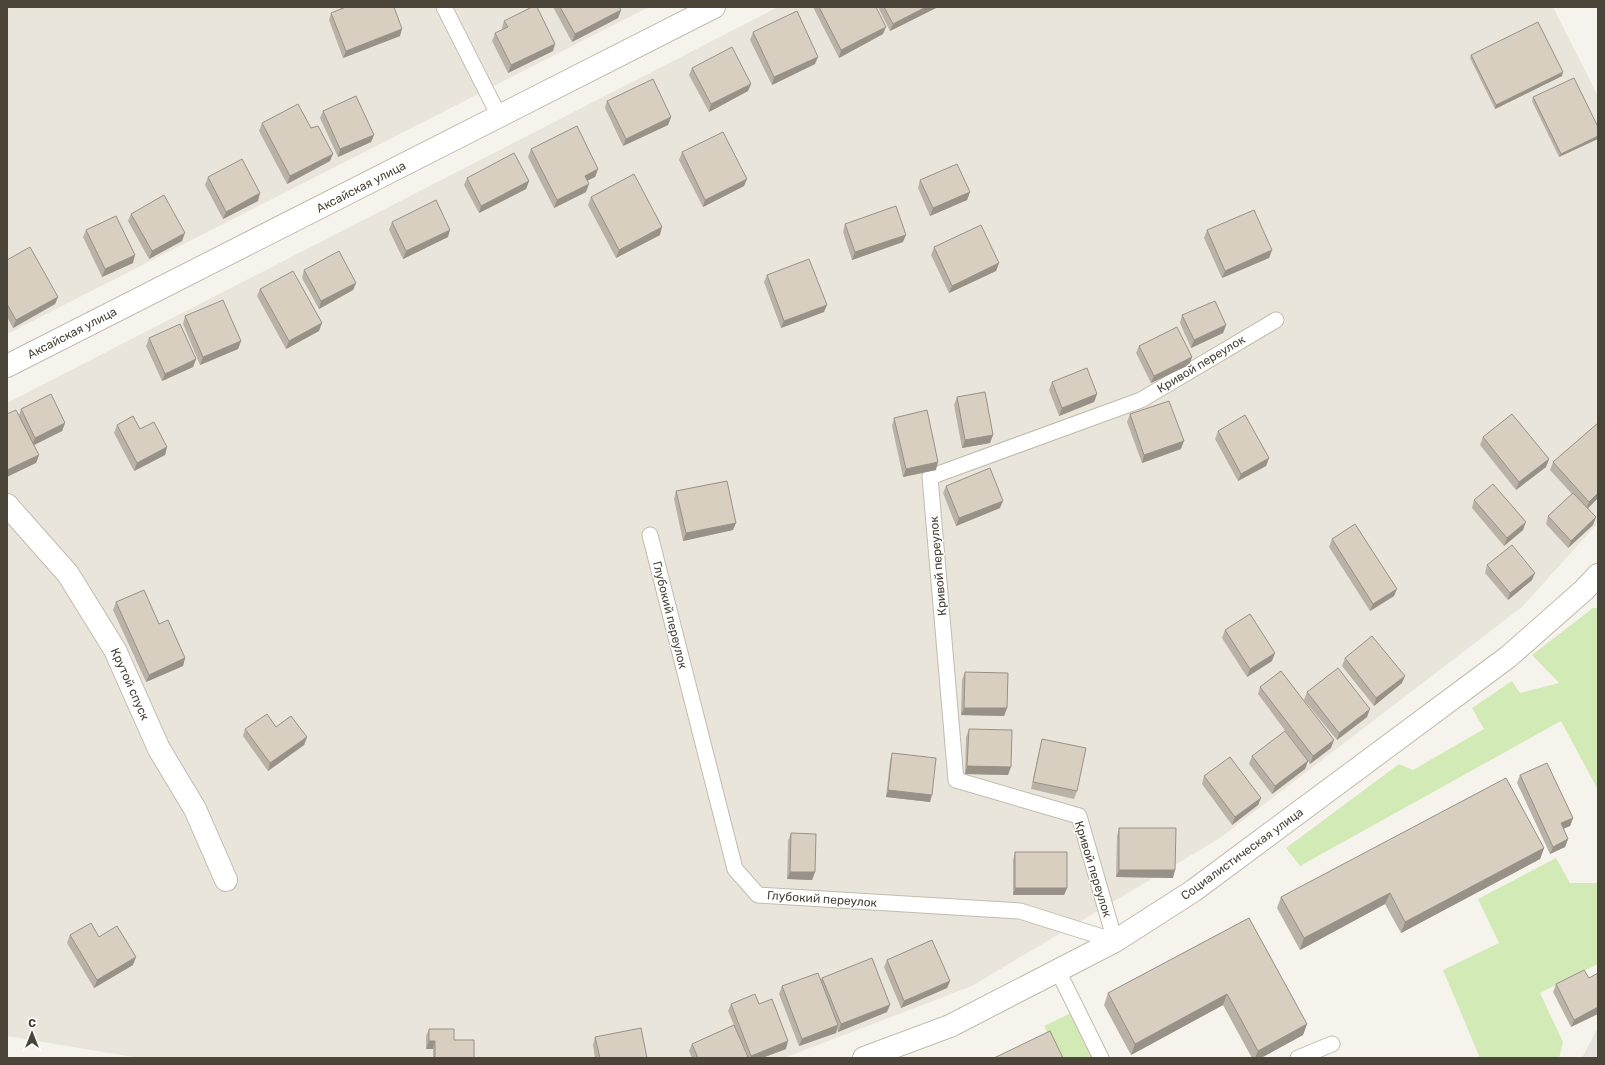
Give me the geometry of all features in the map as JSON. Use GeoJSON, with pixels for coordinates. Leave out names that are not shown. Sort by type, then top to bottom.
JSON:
{"type":"FeatureCollection","features":[{"type":"Feature","properties":{"kind":"street","name":"Аксайская улица"},"geometry":{"type":"LineString","coordinates":[[7,366],[714,7]]}},
{"type":"Feature","properties":{"kind":"street","name":"Крутой спуск"},"geometry":{"type":"LineString","coordinates":[[7,505],[68,574],[115,650],[158,749],[195,809],[226,880]]}},
{"type":"Feature","properties":{"kind":"street","name":"Социалистическая улица"},"geometry":{"type":"LineString","coordinates":[[864,1058],[950,1026],[1115,941],[1193,891],[1495,666],[1593,585]]}},
{"type":"Feature","properties":{"kind":"lane"},"geometry":{"type":"LineString","coordinates":[[444,7],[500,116]]}},
{"type":"Feature","properties":{"kind":"lane","name":"Кривой переулок"},"geometry":{"type":"LineString","coordinates":[[1115,941],[1079,816],[956,780],[930,477],[1141,400],[1276,320]]}},
{"type":"Feature","properties":{"kind":"lane","name":"Глубокий переулок"},"geometry":{"type":"LineString","coordinates":[[650,535],[735,869],[758,895],[1020,911],[1115,941]]}},
{"type":"Feature","properties":{"kind":"lane"},"geometry":{"type":"LineString","coordinates":[[1058,970],[1101,1058]]}},
{"type":"Feature","properties":{"kind":"lane"},"geometry":{"type":"LineString","coordinates":[[1298,1058],[1332,1044]]}},
{"type":"Feature","properties":{"kind":"shaded area"},"geometry":{"type":"Polygon","coordinates":[[[7,7],[649,7],[7,334],[7,7]]]}},
{"type":"Feature","properties":{"kind":"shaded area"},"geometry":{"type":"Polygon","coordinates":[[[778,7],[1553,7],[1598,96],[1598,523],[1522,607],[1220,838],[972,986],[784,1058],[139,1058],[7,1036],[7,403],[778,7]]]}},
{"type":"Feature","properties":{"kind":"shaded area"},"geometry":{"type":"Polygon","coordinates":[[[1598,1030],[1598,1058],[1582,1058],[1596,1031],[1598,1030]]]}},
{"type":"Feature","properties":{"kind":"green space"},"geometry":{"type":"Polygon","coordinates":[[[1593,608],[1598,608],[1598,790],[1561,721],[1300,866],[1286,848],[1399,764],[1413,770],[1484,729],[1472,708],[1512,681],[1520,693],[1559,683],[1532,655],[1593,608]]]}},
{"type":"Feature","properties":{"kind":"green space"},"geometry":{"type":"Polygon","coordinates":[[[1556,858],[1570,883],[1598,883],[1598,964],[1540,993],[1563,1042],[1559,1058],[1480,1058],[1443,970],[1499,943],[1478,899],[1556,858]]]}},
{"type":"Feature","properties":{"kind":"green space"},"geometry":{"type":"Polygon","coordinates":[[[1071,1013],[1094,1058],[1060,1058],[1044,1026],[1071,1013]]]}},
{"type":"Feature","properties":{"kind":"building"},"geometry":{"type":"Polygon","coordinates":[[[346,7],[394,7],[402,29],[346,51],[331,13],[346,7]]]}},
{"type":"Feature","properties":{"kind":"building"},"geometry":{"type":"Polygon","coordinates":[[[532,7],[537,7],[555,44],[511,65],[495,33],[508,27],[504,21],[532,7]]]}},
{"type":"Feature","properties":{"kind":"building"},"geometry":{"type":"Polygon","coordinates":[[[560,7],[619,7],[621,10],[575,34],[560,7]]]}},
{"type":"Feature","properties":{"kind":"building"},"geometry":{"type":"Polygon","coordinates":[[[819,7],[876,7],[886,27],[841,50],[819,7]]]}},
{"type":"Feature","properties":{"kind":"building"},"geometry":{"type":"Polygon","coordinates":[[[884,7],[926,7],[893,24],[884,7]]]}},
{"type":"Feature","properties":{"kind":"building"},"geometry":{"type":"Polygon","coordinates":[[[797,11],[818,57],[774,77],[753,32],[797,11]]]}},
{"type":"Feature","properties":{"kind":"building"},"geometry":{"type":"Polygon","coordinates":[[[1538,22],[1563,72],[1496,105],[1471,55],[1538,22]]]}},
{"type":"Feature","properties":{"kind":"building"},"geometry":{"type":"Polygon","coordinates":[[[732,47],[751,84],[711,104],[692,68],[732,47]]]}},
{"type":"Feature","properties":{"kind":"building"},"geometry":{"type":"Polygon","coordinates":[[[1574,78],[1598,127],[1598,136],[1561,154],[1533,97],[1574,78]]]}},
{"type":"Feature","properties":{"kind":"building"},"geometry":{"type":"Polygon","coordinates":[[[653,79],[671,117],[626,139],[607,101],[653,79]]]}},
{"type":"Feature","properties":{"kind":"building"},"geometry":{"type":"Polygon","coordinates":[[[356,96],[374,135],[340,149],[323,111],[356,96]]]}},
{"type":"Feature","properties":{"kind":"building"},"geometry":{"type":"Polygon","coordinates":[[[298,104],[311,128],[318,126],[333,154],[290,176],[262,123],[298,104]]]}},
{"type":"Feature","properties":{"kind":"building"},"geometry":{"type":"Polygon","coordinates":[[[577,126],[598,169],[585,176],[589,184],[557,200],[531,149],[577,126]]]}},
{"type":"Feature","properties":{"kind":"building"},"geometry":{"type":"Polygon","coordinates":[[[723,132],[747,179],[705,200],[682,152],[723,132]]]}},
{"type":"Feature","properties":{"kind":"building"},"geometry":{"type":"Polygon","coordinates":[[[514,153],[529,181],[481,206],[467,178],[514,153]]]}},
{"type":"Feature","properties":{"kind":"building"},"geometry":{"type":"Polygon","coordinates":[[[242,159],[260,193],[226,212],[208,177],[242,159]]]}},
{"type":"Feature","properties":{"kind":"building"},"geometry":{"type":"Polygon","coordinates":[[[957,164],[970,192],[933,208],[920,180],[957,164]]]}},
{"type":"Feature","properties":{"kind":"building"},"geometry":{"type":"Polygon","coordinates":[[[634,174],[662,227],[619,250],[591,197],[634,174]]]}},
{"type":"Feature","properties":{"kind":"building"},"geometry":{"type":"Polygon","coordinates":[[[164,195],[185,233],[152,251],[131,214],[164,195]]]}},
{"type":"Feature","properties":{"kind":"building"},"geometry":{"type":"Polygon","coordinates":[[[436,200],[450,230],[406,251],[392,222],[436,200]]]}},
{"type":"Feature","properties":{"kind":"building"},"geometry":{"type":"Polygon","coordinates":[[[896,206],[906,235],[855,252],[845,224],[896,206]]]}},
{"type":"Feature","properties":{"kind":"building"},"geometry":{"type":"Polygon","coordinates":[[[1254,210],[1272,250],[1225,271],[1207,230],[1254,210]]]}},
{"type":"Feature","properties":{"kind":"building"},"geometry":{"type":"Polygon","coordinates":[[[116,216],[135,255],[105,269],[86,230],[116,216]]]}},
{"type":"Feature","properties":{"kind":"building"},"geometry":{"type":"Polygon","coordinates":[[[981,225],[999,263],[952,286],[934,247],[981,225]]]}},
{"type":"Feature","properties":{"kind":"building"},"geometry":{"type":"Polygon","coordinates":[[[30,247],[58,297],[16,320],[7,304],[7,260],[30,247]]]}},
{"type":"Feature","properties":{"kind":"building"},"geometry":{"type":"Polygon","coordinates":[[[339,251],[356,283],[321,301],[304,270],[339,251]]]}},
{"type":"Feature","properties":{"kind":"building"},"geometry":{"type":"Polygon","coordinates":[[[809,259],[827,305],[784,321],[767,275],[809,259]]]}},
{"type":"Feature","properties":{"kind":"building"},"geometry":{"type":"Polygon","coordinates":[[[293,271],[322,323],[289,341],[260,289],[293,271]]]}},
{"type":"Feature","properties":{"kind":"building"},"geometry":{"type":"Polygon","coordinates":[[[223,300],[241,341],[203,357],[185,316],[223,300]]]}},
{"type":"Feature","properties":{"kind":"building"},"geometry":{"type":"Polygon","coordinates":[[[1215,301],[1226,325],[1194,340],[1182,315],[1215,301]]]}},
{"type":"Feature","properties":{"kind":"building"},"geometry":{"type":"Polygon","coordinates":[[[180,324],[196,359],[165,374],[149,338],[180,324]]]}},
{"type":"Feature","properties":{"kind":"building"},"geometry":{"type":"Polygon","coordinates":[[[1177,327],[1192,357],[1154,376],[1139,346],[1177,327]]]}},
{"type":"Feature","properties":{"kind":"building"},"geometry":{"type":"Polygon","coordinates":[[[1087,368],[1097,394],[1062,408],[1052,382],[1087,368]]]}},
{"type":"Feature","properties":{"kind":"building"},"geometry":{"type":"Polygon","coordinates":[[[985,392],[993,435],[965,440],[957,397],[985,392]]]}},
{"type":"Feature","properties":{"kind":"building"},"geometry":{"type":"Polygon","coordinates":[[[51,394],[65,423],[35,438],[21,409],[51,394]]]}},
{"type":"Feature","properties":{"kind":"building"},"geometry":{"type":"Polygon","coordinates":[[[1169,401],[1184,441],[1144,455],[1130,414],[1169,401]]]}},
{"type":"Feature","properties":{"kind":"building"},"geometry":{"type":"Polygon","coordinates":[[[16,410],[39,455],[7,470],[7,414],[16,410]]]}},
{"type":"Feature","properties":{"kind":"building"},"geometry":{"type":"Polygon","coordinates":[[[927,410],[938,462],[906,469],[894,418],[927,410]]]}},
{"type":"Feature","properties":{"kind":"building"},"geometry":{"type":"Polygon","coordinates":[[[1512,414],[1549,459],[1519,482],[1483,437],[1512,414]]]}},
{"type":"Feature","properties":{"kind":"building"},"geometry":{"type":"Polygon","coordinates":[[[1245,415],[1269,458],[1241,474],[1218,431],[1245,415]]]}},
{"type":"Feature","properties":{"kind":"building"},"geometry":{"type":"Polygon","coordinates":[[[133,416],[140,429],[154,422],[167,447],[137,463],[117,425],[133,416]]]}},
{"type":"Feature","properties":{"kind":"building"},"geometry":{"type":"Polygon","coordinates":[[[1598,423],[1598,493],[1589,502],[1553,462],[1598,423]]]}},
{"type":"Feature","properties":{"kind":"building"},"geometry":{"type":"Polygon","coordinates":[[[990,468],[1003,501],[959,518],[946,486],[990,468]]]}},
{"type":"Feature","properties":{"kind":"building"},"geometry":{"type":"Polygon","coordinates":[[[727,481],[736,523],[686,533],[676,491],[727,481]]]}},
{"type":"Feature","properties":{"kind":"building"},"geometry":{"type":"Polygon","coordinates":[[[1493,484],[1526,522],[1507,538],[1474,500],[1493,484]]]}},
{"type":"Feature","properties":{"kind":"building"},"geometry":{"type":"Polygon","coordinates":[[[1573,493],[1596,517],[1571,541],[1548,516],[1573,493]]]}},
{"type":"Feature","properties":{"kind":"building"},"geometry":{"type":"Polygon","coordinates":[[[1355,524],[1397,589],[1373,604],[1332,539],[1355,524]]]}},
{"type":"Feature","properties":{"kind":"building"},"geometry":{"type":"Polygon","coordinates":[[[1512,545],[1535,573],[1510,593],[1487,565],[1512,545]]]}},
{"type":"Feature","properties":{"kind":"building"},"geometry":{"type":"Polygon","coordinates":[[[144,590],[159,624],[168,620],[185,658],[149,675],[116,602],[144,590]]]}},
{"type":"Feature","properties":{"kind":"building"},"geometry":{"type":"Polygon","coordinates":[[[1250,614],[1275,653],[1250,669],[1225,630],[1250,614]]]}},
{"type":"Feature","properties":{"kind":"building"},"geometry":{"type":"Polygon","coordinates":[[[1372,636],[1405,676],[1376,698],[1345,658],[1372,636]]]}},
{"type":"Feature","properties":{"kind":"building"},"geometry":{"type":"Polygon","coordinates":[[[1338,668],[1370,709],[1339,733],[1307,692],[1338,668]]]}},
{"type":"Feature","properties":{"kind":"building"},"geometry":{"type":"Polygon","coordinates":[[[1281,671],[1334,740],[1313,756],[1260,687],[1281,671]]]}},
{"type":"Feature","properties":{"kind":"building"},"geometry":{"type":"Polygon","coordinates":[[[965,672],[1008,673],[1007,708],[964,708],[965,672]]]}},
{"type":"Feature","properties":{"kind":"building"},"geometry":{"type":"Polygon","coordinates":[[[267,714],[276,727],[291,716],[307,737],[270,763],[245,729],[267,714]]]}},
{"type":"Feature","properties":{"kind":"building"},"geometry":{"type":"Polygon","coordinates":[[[969,729],[1012,730],[1011,767],[967,766],[969,729]]]}},
{"type":"Feature","properties":{"kind":"building"},"geometry":{"type":"Polygon","coordinates":[[[1285,731],[1308,761],[1275,786],[1252,756],[1285,731]]]}},
{"type":"Feature","properties":{"kind":"building"},"geometry":{"type":"Polygon","coordinates":[[[1042,739],[1086,748],[1077,791],[1033,782],[1042,739]]]}},
{"type":"Feature","properties":{"kind":"building"},"geometry":{"type":"Polygon","coordinates":[[[892,753],[936,758],[932,795],[888,790],[892,753]]]}},
{"type":"Feature","properties":{"kind":"building"},"geometry":{"type":"Polygon","coordinates":[[[1230,757],[1261,798],[1235,817],[1204,776],[1230,757]]]}},
{"type":"Feature","properties":{"kind":"building"},"geometry":{"type":"Polygon","coordinates":[[[1547,763],[1573,818],[1561,823],[1568,839],[1553,847],[1520,775],[1547,763]]]}},
{"type":"Feature","properties":{"kind":"building"},"geometry":{"type":"Polygon","coordinates":[[[1506,778],[1544,848],[1405,922],[1390,893],[1304,938],[1281,897],[1506,778]]]}},
{"type":"Feature","properties":{"kind":"building"},"geometry":{"type":"Polygon","coordinates":[[[1119,828],[1176,828],[1175,870],[1119,870],[1119,828]]]}},
{"type":"Feature","properties":{"kind":"building"},"geometry":{"type":"Polygon","coordinates":[[[791,833],[816,834],[815,872],[790,872],[791,833]]]}},
{"type":"Feature","properties":{"kind":"building"},"geometry":{"type":"Polygon","coordinates":[[[1015,852],[1067,852],[1067,888],[1015,888],[1015,852]]]}},
{"type":"Feature","properties":{"kind":"building"},"geometry":{"type":"Polygon","coordinates":[[[1249,918],[1307,1024],[1258,1051],[1227,994],[1135,1044],[1108,993],[1249,918]]]}},
{"type":"Feature","properties":{"kind":"building"},"geometry":{"type":"Polygon","coordinates":[[[91,923],[99,937],[117,926],[136,957],[97,980],[70,935],[91,923]]]}},
{"type":"Feature","properties":{"kind":"building"},"geometry":{"type":"Polygon","coordinates":[[[932,940],[950,981],[904,1001],[887,960],[932,940]]]}},
{"type":"Feature","properties":{"kind":"building"},"geometry":{"type":"Polygon","coordinates":[[[872,958],[890,1005],[841,1024],[822,978],[872,958]]]}},
{"type":"Feature","properties":{"kind":"building"},"geometry":{"type":"Polygon","coordinates":[[[1584,970],[1589,978],[1598,973],[1598,1007],[1574,1020],[1556,984],[1584,970]]]}},
{"type":"Feature","properties":{"kind":"building"},"geometry":{"type":"Polygon","coordinates":[[[818,973],[838,1025],[802,1039],[782,986],[818,973]]]}},
{"type":"Feature","properties":{"kind":"building"},"geometry":{"type":"Polygon","coordinates":[[[755,994],[759,1004],[772,999],[788,1041],[751,1056],[731,1004],[755,994]]]}},
{"type":"Feature","properties":{"kind":"building"},"geometry":{"type":"Polygon","coordinates":[[[734,1025],[748,1057],[698,1058],[692,1044],[734,1025]]]}},
{"type":"Feature","properties":{"kind":"building"},"geometry":{"type":"Polygon","coordinates":[[[641,1028],[647,1058],[600,1058],[595,1037],[641,1028]]]}},
{"type":"Feature","properties":{"kind":"building"},"geometry":{"type":"Polygon","coordinates":[[[429,1029],[454,1029],[454,1040],[474,1040],[474,1058],[435,1058],[435,1041],[429,1041],[429,1029]]]}},
{"type":"Feature","properties":{"kind":"building"},"geometry":{"type":"Polygon","coordinates":[[[1050,1031],[1063,1058],[994,1058],[1050,1031]]]}}]}
